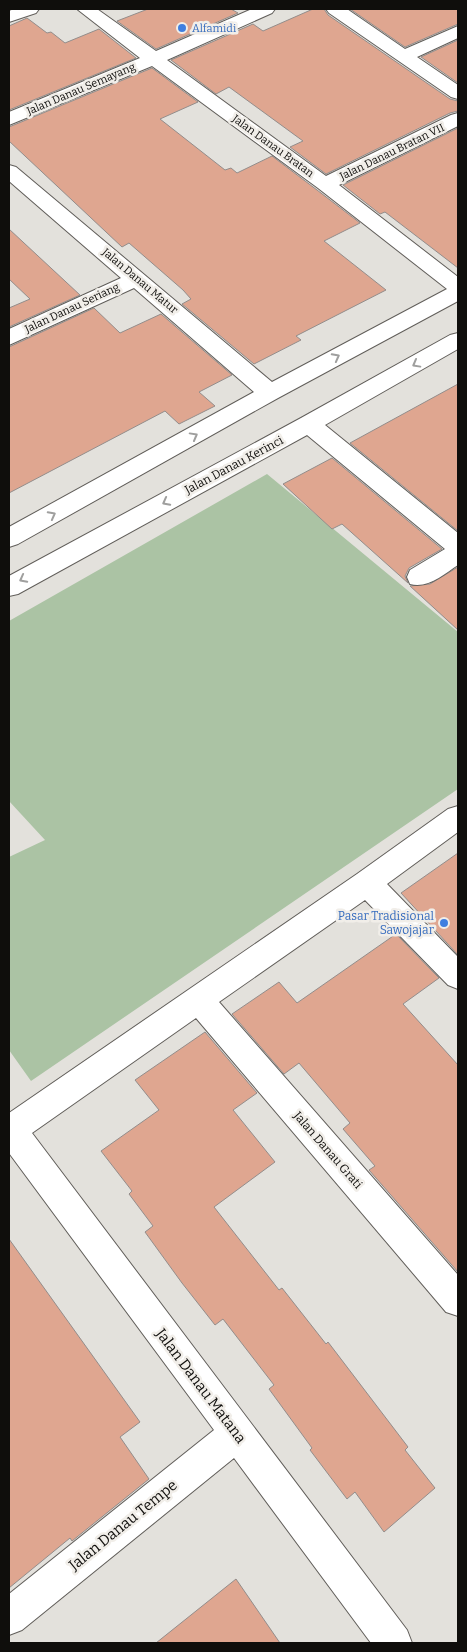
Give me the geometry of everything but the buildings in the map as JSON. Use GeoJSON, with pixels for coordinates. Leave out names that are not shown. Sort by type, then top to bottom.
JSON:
{"type":"FeatureCollection","features":[{"type":"Feature","properties":{"kind":"street"},"geometry":{"type":"LineString","coordinates":[[9,17],[30,9]]}},
{"type":"Feature","properties":{"kind":"street","name":"Jalan Danau Bratan"},"geometry":{"type":"LineString","coordinates":[[86,9],[325,184],[458,287]]}},
{"type":"Feature","properties":{"kind":"street","name":"Jalan Danau Semayang"},"geometry":{"type":"LineString","coordinates":[[9,119],[266,9]]}},
{"type":"Feature","properties":{"kind":"street"},"geometry":{"type":"LineString","coordinates":[[335,9],[458,93]]}},
{"type":"Feature","properties":{"kind":"street"},"geometry":{"type":"LineString","coordinates":[[404,56],[458,31]]}},
{"type":"Feature","properties":{"kind":"street","name":"Jalan Danau Bratan VII"},"geometry":{"type":"LineString","coordinates":[[325,184],[458,119]]}},
{"type":"Feature","properties":{"kind":"street","name":"Jalan Danau Matur"},"geometry":{"type":"LineString","coordinates":[[9,171],[270,392]]}},
{"type":"Feature","properties":{"kind":"street","name":"Jalan Danau Seriang"},"geometry":{"type":"LineString","coordinates":[[9,338],[136,278]]}},
{"type":"Feature","properties":{"kind":"street"},"geometry":{"type":"LineString","coordinates":[[9,538],[270,392],[458,292]]}},
{"type":"Feature","properties":{"kind":"street","name":"Jalan Danau Kerinci"},"geometry":{"type":"LineString","coordinates":[[9,587],[310,424],[458,340]]}},
{"type":"Feature","properties":{"kind":"street"},"geometry":{"type":"LineString","coordinates":[[310,424],[458,546]]}},
{"type":"Feature","properties":{"kind":"street"},"geometry":{"type":"LineString","coordinates":[[86,496],[116,529]]}},
{"type":"Feature","properties":{"kind":"street"},"geometry":{"type":"LineString","coordinates":[[419,577],[458,552]]}},
{"type":"Feature","properties":{"kind":"street"},"geometry":{"type":"LineString","coordinates":[[10,1129],[367,883],[458,817]]}},
{"type":"Feature","properties":{"kind":"street"},"geometry":{"type":"LineString","coordinates":[[367,883],[458,976]]}},
{"type":"Feature","properties":{"kind":"street","name":"Jalan Danau Grati"},"geometry":{"type":"LineString","coordinates":[[199,1000],[458,1300]]}},
{"type":"Feature","properties":{"kind":"street","name":"Jalan Danau Matana"},"geometry":{"type":"LineString","coordinates":[[10,1129],[394,1643]]}},
{"type":"Feature","properties":{"kind":"street","name":"Jalan Danau Tempe"},"geometry":{"type":"LineString","coordinates":[[9,1617],[237,1433]]}},
{"type":"Feature","properties":{"kind":"green space"},"geometry":{"type":"Polygon","coordinates":[[[267,474],[458,632],[458,789],[31,1081],[9,1050],[9,857],[45,840],[9,801],[9,621],[267,474]]]}},
{"type":"Feature","properties":{"kind":"place","name":"Alfamidi"},"geometry":{"type":"Point","coordinates":[182,28]}},
{"type":"Feature","properties":{"kind":"place","name":"Pasar Tradisional Sawojajar"},"geometry":{"type":"Point","coordinates":[444,923]}}]}
